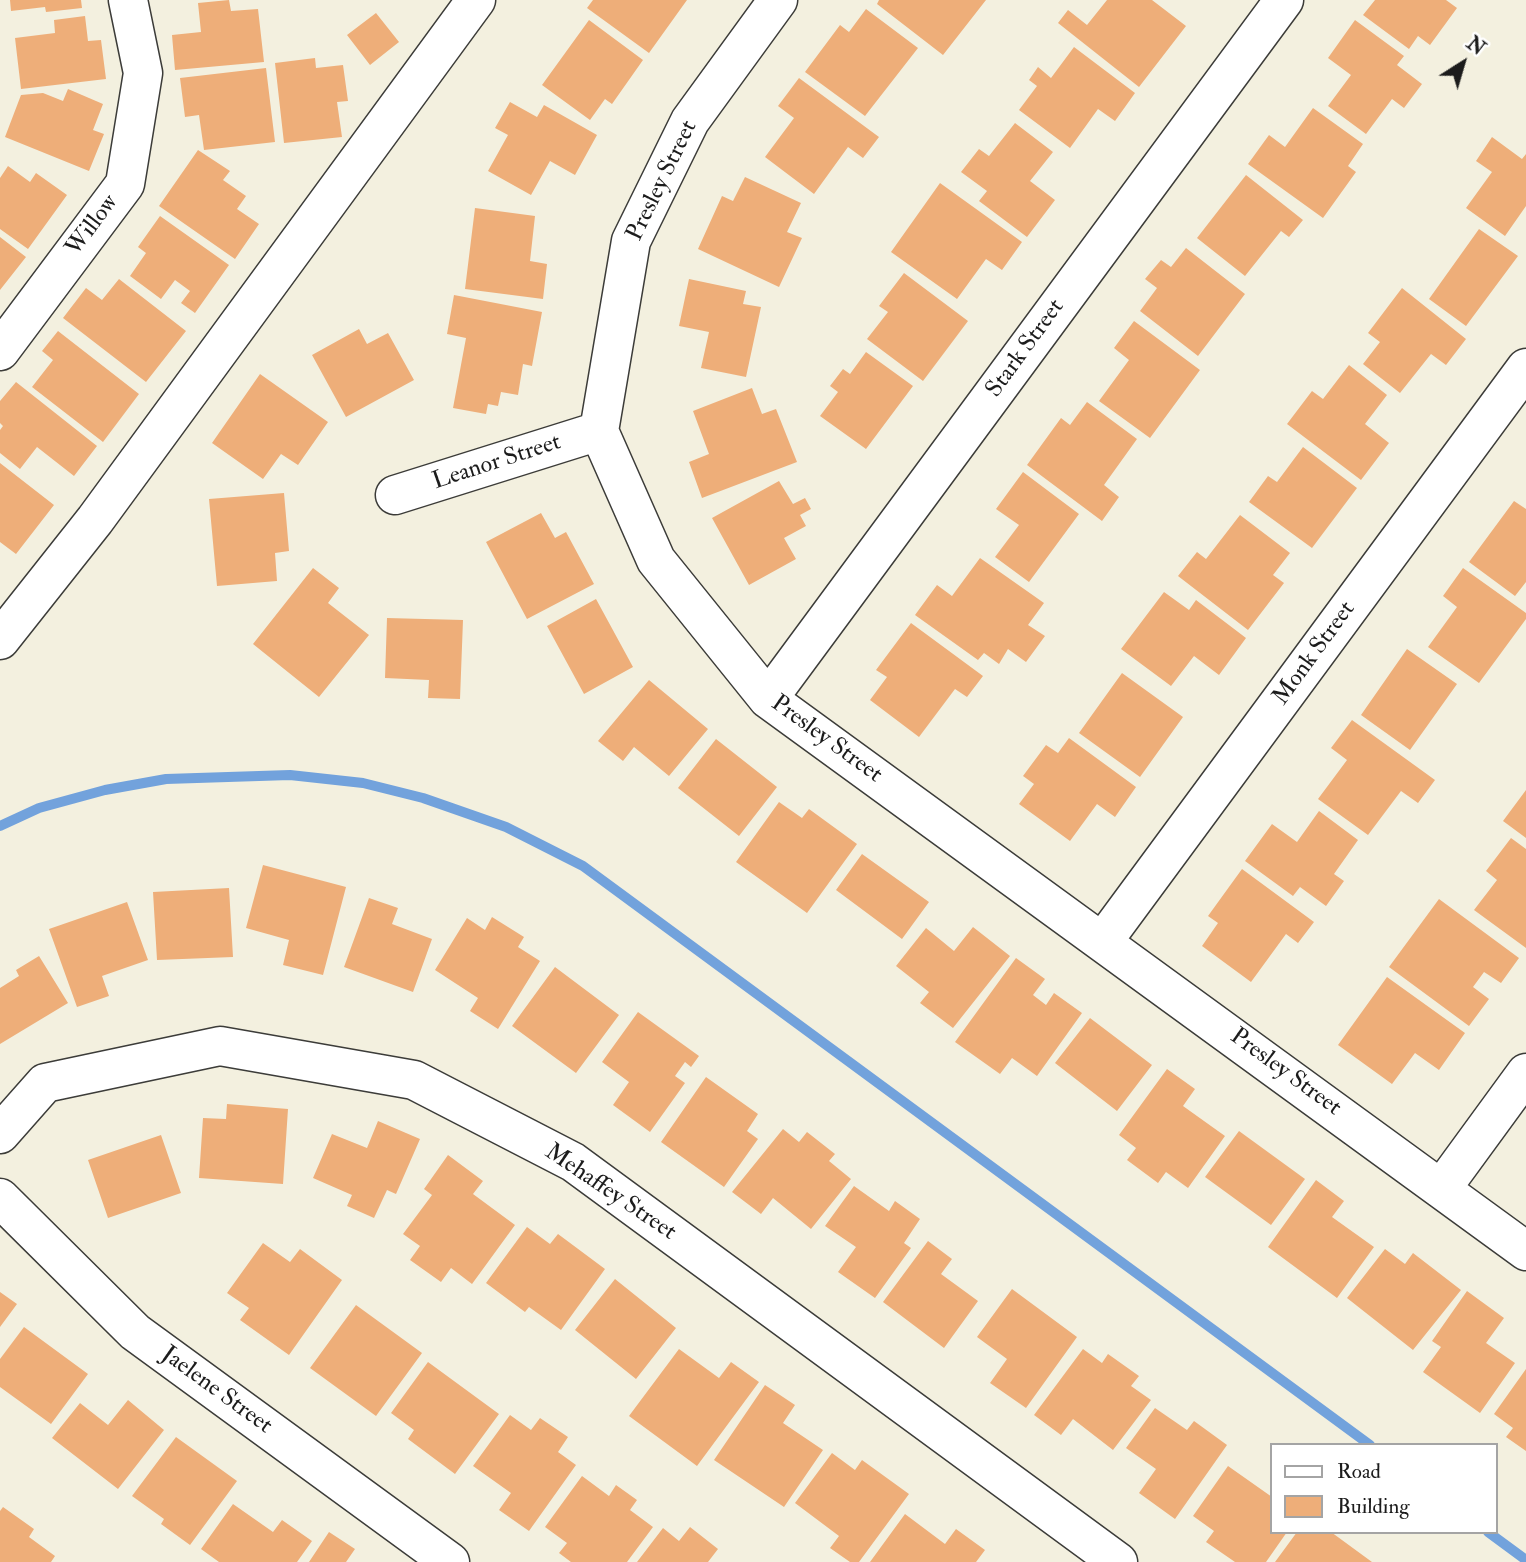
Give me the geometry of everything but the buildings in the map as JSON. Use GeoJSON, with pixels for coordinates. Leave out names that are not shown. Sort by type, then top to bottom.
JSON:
{"type":"FeatureCollection","features":[{"type":"Feature","properties":{"kind":"street","name":"Willow"},"geometry":{"type":"LineString","coordinates":[[0,351],[125,184],[143,73],[128,0]]}},
{"type":"Feature","properties":{"kind":"street"},"geometry":{"type":"LineString","coordinates":[[0,640],[95,520],[476,0]]}},
{"type":"Feature","properties":{"kind":"street","name":"Presley Street"},"geometry":{"type":"LineString","coordinates":[[778,0],[690,121],[631,241],[598,431],[656,560],[768,699],[1104,940],[1526,1251]]}},
{"type":"Feature","properties":{"kind":"street","name":"Stark Street"},"geometry":{"type":"LineString","coordinates":[[768,699],[1284,0]]}},
{"type":"Feature","properties":{"kind":"street","name":"Monk Street"},"geometry":{"type":"LineString","coordinates":[[1104,940],[1526,368]]}},
{"type":"Feature","properties":{"kind":"street","name":"Leanor Street"},"geometry":{"type":"LineString","coordinates":[[395,495],[598,431]]}},
{"type":"Feature","properties":{"kind":"street","name":"Mehaffey Street"},"geometry":{"type":"LineString","coordinates":[[0,1134],[45,1083],[220,1046],[414,1080],[573,1162],[1118,1562]]}},
{"type":"Feature","properties":{"kind":"street"},"geometry":{"type":"LineString","coordinates":[[1442,1188],[1526,1073]]}},
{"type":"Feature","properties":{"kind":"street","name":"Jaelene Street"},"geometry":{"type":"LineString","coordinates":[[0,1198],[135,1332],[450,1562]]}},
{"type":"Feature","properties":{"kind":"waterway"},"geometry":{"type":"LineString","coordinates":[[0,826],[39,808],[105,790],[166,779],[290,775],[363,783],[423,798],[506,827],[583,866],[1367,1443]]}},
{"type":"Feature","properties":{"kind":"waterway"},"geometry":{"type":"LineString","coordinates":[[1491,1534],[1526,1560]]}}]}
